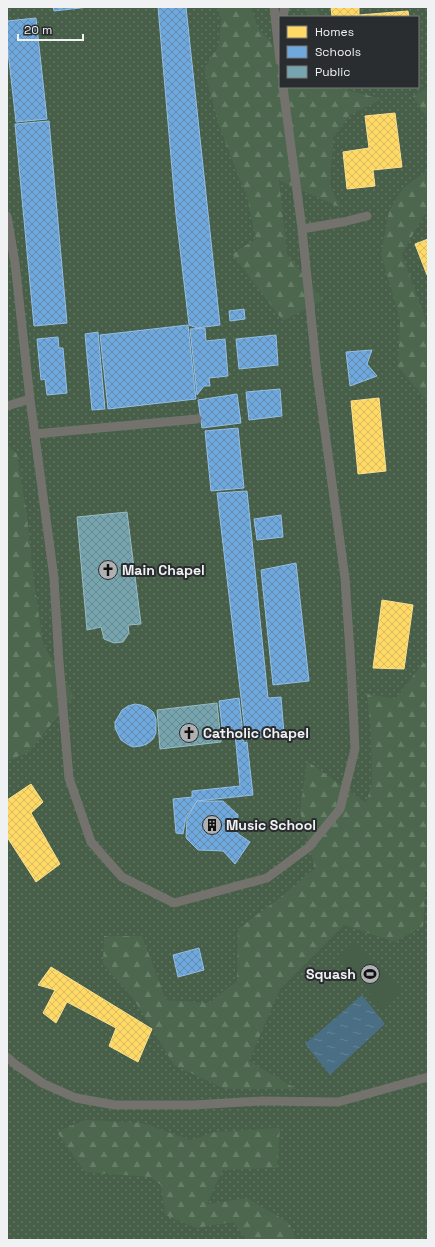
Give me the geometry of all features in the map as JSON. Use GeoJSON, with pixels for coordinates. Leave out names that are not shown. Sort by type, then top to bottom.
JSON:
{"type":"FeatureCollection","features":[{"type":"Feature","properties":{"kind":"lane"},"geometry":{"type":"LineString","coordinates":[[274,7],[279,52]]}},
{"type":"Feature","properties":{"kind":"lane"},"geometry":{"type":"LineString","coordinates":[[278,43],[279,38]]}},
{"type":"Feature","properties":{"kind":"lane"},"geometry":{"type":"LineString","coordinates":[[7,216],[15,263],[38,469],[43,494],[54,578],[59,662],[69,778],[92,842],[122,877],[174,903],[267,878],[309,847],[340,809],[355,749],[345,578],[317,374],[302,229],[283,88]]}},
{"type":"Feature","properties":{"kind":"lane"},"geometry":{"type":"LineString","coordinates":[[302,229],[367,216]]}},
{"type":"Feature","properties":{"kind":"lane"},"geometry":{"type":"LineString","coordinates":[[7,406],[30,399]]}},
{"type":"Feature","properties":{"kind":"lane"},"geometry":{"type":"LineString","coordinates":[[35,434],[197,419]]}},
{"type":"Feature","properties":{"kind":"lane"},"geometry":{"type":"LineString","coordinates":[[7,1057],[22,1069],[50,1087],[76,1098],[116,1105],[193,1105],[262,1101],[338,1102],[428,1077]]}},
{"type":"Feature","properties":{"kind":"green space"},"geometry":{"type":"Polygon","coordinates":[[[7,7],[428,7],[428,1240],[7,1240],[7,7]]]}},
{"type":"Feature","properties":{"kind":"green space"},"geometry":{"type":"Polygon","coordinates":[[[217,7],[251,7],[258,28],[279,51],[279,88],[339,88],[382,99],[350,115],[333,138],[330,186],[341,208],[279,180],[287,254],[323,300],[283,321],[232,254],[256,239],[247,197],[219,126],[204,69],[219,45],[221,20],[217,7]]]}},
{"type":"Feature","properties":{"kind":"green space"},"geometry":{"type":"Polygon","coordinates":[[[306,7],[317,7],[319,16],[308,16],[306,7]]]}},
{"type":"Feature","properties":{"kind":"green space"},"geometry":{"type":"Polygon","coordinates":[[[428,87],[428,118],[427,118],[413,96],[428,87]]]}},
{"type":"Feature","properties":{"kind":"green space"},"geometry":{"type":"Polygon","coordinates":[[[428,170],[428,214],[424,215],[402,254],[428,326],[428,402],[398,367],[400,319],[381,254],[389,211],[403,188],[428,170]]]}},
{"type":"Feature","properties":{"kind":"green space"},"geometry":{"type":"Polygon","coordinates":[[[7,445],[17,454],[27,515],[32,566],[43,644],[74,696],[29,752],[7,761],[7,445]]]}},
{"type":"Feature","properties":{"kind":"green space"},"geometry":{"type":"Polygon","coordinates":[[[428,662],[428,886],[426,888],[423,926],[395,942],[344,925],[280,989],[249,1061],[297,1089],[225,1089],[174,1065],[133,998],[103,964],[104,936],[142,936],[166,1000],[209,1003],[237,981],[238,929],[277,900],[315,868],[300,811],[307,761],[366,803],[372,783],[371,733],[367,694],[395,699],[423,663],[428,662]]]}},
{"type":"Feature","properties":{"kind":"green space","name":"Squash"},"geometry":{"type":"Polygon","coordinates":[[[356,943],[401,992],[382,1009],[340,957],[356,943]]]}},
{"type":"Feature","properties":{"kind":"green space"},"geometry":{"type":"Polygon","coordinates":[[[85,1120],[142,1123],[191,1140],[214,1132],[280,1128],[277,1168],[223,1170],[207,1204],[247,1198],[288,1222],[297,1240],[247,1240],[233,1222],[196,1228],[165,1215],[161,1185],[150,1177],[85,1172],[57,1132],[85,1120]]]}},
{"type":"Feature","properties":{"kind":"water"},"geometry":{"type":"Polygon","coordinates":[[[362,995],[385,1024],[330,1075],[305,1044],[362,995]]]}},
{"type":"Feature","properties":{"kind":"building: Homes"},"geometry":{"type":"Polygon","coordinates":[[[331,7],[359,7],[359,15],[408,11],[409,16],[332,16],[331,7]]]}},
{"type":"Feature","properties":{"kind":"building: Homes"},"geometry":{"type":"Polygon","coordinates":[[[395,113],[402,167],[373,170],[375,186],[347,189],[343,152],[369,148],[365,116],[395,113]]]}},
{"type":"Feature","properties":{"kind":"building: Homes"},"geometry":{"type":"Polygon","coordinates":[[[428,239],[428,274],[427,275],[415,244],[428,239]]]}},
{"type":"Feature","properties":{"kind":"building: Homes"},"geometry":{"type":"Polygon","coordinates":[[[379,398],[386,471],[358,474],[351,401],[379,398]]]}},
{"type":"Feature","properties":{"kind":"building: Homes"},"geometry":{"type":"Polygon","coordinates":[[[382,600],[413,605],[404,669],[373,668],[382,600]]]}},
{"type":"Feature","properties":{"kind":"building: Homes"},"geometry":{"type":"Polygon","coordinates":[[[31,784],[43,802],[31,813],[60,864],[36,882],[7,837],[7,800],[31,784]]]}},
{"type":"Feature","properties":{"kind":"building: Homes"},"geometry":{"type":"Polygon","coordinates":[[[51,967],[152,1029],[138,1062],[109,1046],[116,1028],[67,1002],[56,1023],[43,1013],[55,990],[38,985],[51,967]]]}},
{"type":"Feature","properties":{"kind":"building: Schools"},"geometry":{"type":"Polygon","coordinates":[[[53,7],[89,7],[54,11],[53,7]]]}},
{"type":"Feature","properties":{"kind":"building: Schools"},"geometry":{"type":"Polygon","coordinates":[[[158,7],[186,7],[220,325],[197,328],[189,325],[176,215],[158,7]]]}},
{"type":"Feature","properties":{"kind":"building: Schools"},"geometry":{"type":"Polygon","coordinates":[[[36,18],[47,119],[16,122],[7,43],[7,21],[36,18]]]}},
{"type":"Feature","properties":{"kind":"building: Schools"},"geometry":{"type":"Polygon","coordinates":[[[49,121],[67,323],[34,326],[15,124],[49,121]]]}},
{"type":"Feature","properties":{"kind":"building: Schools"},"geometry":{"type":"Polygon","coordinates":[[[244,309],[245,319],[230,321],[229,311],[244,309]]]}},
{"type":"Feature","properties":{"kind":"building: Schools"},"geometry":{"type":"Polygon","coordinates":[[[188,325],[196,399],[108,409],[100,335],[188,325]]]}},
{"type":"Feature","properties":{"kind":"building: Schools"},"geometry":{"type":"Polygon","coordinates":[[[205,328],[206,341],[225,339],[228,376],[209,378],[210,386],[204,386],[197,395],[190,329],[205,328]]]}},
{"type":"Feature","properties":{"kind":"building: Schools"},"geometry":{"type":"Polygon","coordinates":[[[98,332],[105,409],[92,410],[85,334],[98,332]]]}},
{"type":"Feature","properties":{"kind":"building: Schools"},"geometry":{"type":"Polygon","coordinates":[[[276,335],[278,365],[239,369],[236,339],[276,335]]]}},
{"type":"Feature","properties":{"kind":"building: Schools"},"geometry":{"type":"Polygon","coordinates":[[[58,337],[59,348],[63,348],[67,393],[47,395],[45,379],[41,380],[37,339],[58,337]]]}},
{"type":"Feature","properties":{"kind":"building: Schools"},"geometry":{"type":"Polygon","coordinates":[[[372,350],[367,364],[377,376],[350,386],[346,352],[372,350]]]}},
{"type":"Feature","properties":{"kind":"building: Schools"},"geometry":{"type":"Polygon","coordinates":[[[280,389],[282,416],[249,420],[246,392],[280,389]]]}},
{"type":"Feature","properties":{"kind":"building: Schools"},"geometry":{"type":"Polygon","coordinates":[[[237,394],[241,423],[202,428],[198,400],[237,394]]]}},
{"type":"Feature","properties":{"kind":"building: Schools"},"geometry":{"type":"Polygon","coordinates":[[[238,428],[244,488],[211,491],[205,431],[238,428]]]}},
{"type":"Feature","properties":{"kind":"building: Schools"},"geometry":{"type":"Polygon","coordinates":[[[247,491],[268,698],[281,697],[284,733],[246,740],[217,493],[247,491]]]}},
{"type":"Feature","properties":{"kind":"building: Schools"},"geometry":{"type":"Polygon","coordinates":[[[281,515],[283,537],[257,540],[254,519],[281,515]]]}},
{"type":"Feature","properties":{"kind":"building: Schools"},"geometry":{"type":"Polygon","coordinates":[[[296,563],[309,681],[273,685],[261,570],[296,563]]]}},
{"type":"Feature","properties":{"kind":"building: Schools"},"geometry":{"type":"Polygon","coordinates":[[[239,698],[244,743],[247,742],[253,795],[197,801],[186,817],[183,834],[176,833],[173,799],[192,797],[192,791],[240,786],[235,734],[223,736],[219,701],[239,698]]]}},
{"type":"Feature","properties":{"kind":"building: Schools"},"geometry":{"type":"Polygon","coordinates":[[[135,704],[147,707],[153,712],[156,719],[156,733],[153,739],[147,744],[133,747],[121,740],[115,728],[115,722],[122,710],[135,704]]]}},
{"type":"Feature","properties":{"kind":"building: Schools","name":"Music School"},"geometry":{"type":"Polygon","coordinates":[[[197,801],[223,801],[238,815],[237,833],[250,842],[235,864],[223,851],[198,850],[186,838],[187,818],[197,801]]]}},
{"type":"Feature","properties":{"kind":"building: Schools"},"geometry":{"type":"Polygon","coordinates":[[[199,948],[204,970],[178,977],[173,955],[199,948]]]}},
{"type":"Feature","properties":{"kind":"building: Public","name":"Main Chapel"},"geometry":{"type":"Polygon","coordinates":[[[127,512],[141,624],[128,625],[129,633],[123,642],[114,643],[104,639],[101,627],[87,630],[77,517],[127,512]]]}},
{"type":"Feature","properties":{"kind":"building: Public","name":"Catholic Chapel"},"geometry":{"type":"Polygon","coordinates":[[[217,703],[221,742],[160,749],[157,710],[217,703]]]}},
{"type":"Feature","properties":{"kind":"place","name":"Main Chapel"},"geometry":{"type":"Point","coordinates":[108,570]}},
{"type":"Feature","properties":{"kind":"place","name":"Catholic Chapel"},"geometry":{"type":"Point","coordinates":[189,733]}},
{"type":"Feature","properties":{"kind":"place","name":"Music School"},"geometry":{"type":"Point","coordinates":[212,825]}},
{"type":"Feature","properties":{"kind":"place","name":"Squash"},"geometry":{"type":"Point","coordinates":[370,974]}}]}
